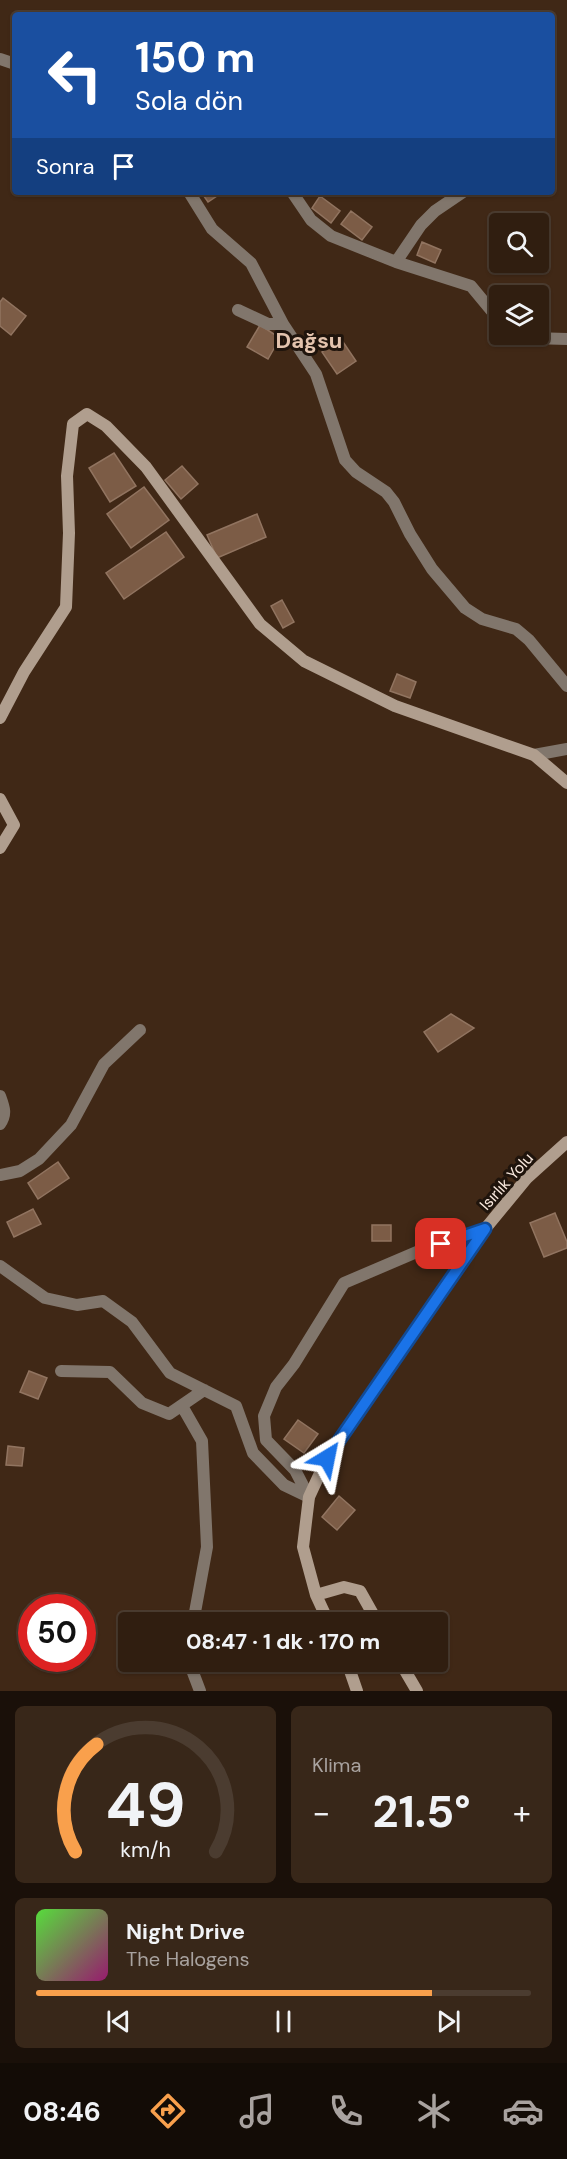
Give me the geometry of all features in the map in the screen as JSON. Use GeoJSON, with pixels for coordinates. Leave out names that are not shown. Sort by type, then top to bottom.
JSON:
{"type":"FeatureCollection","features":[{"type":"Feature","properties":{"kind":"street"},"geometry":{"type":"LineString","coordinates":[[191,195],[212,229],[251,263],[284,324],[316,374],[345,460],[356,472],[386,492],[432,569],[465,608],[482,619],[516,629],[529,640],[567,686]]}},
{"type":"Feature","properties":{"kind":"street"},"geometry":{"type":"LineString","coordinates":[[294,195],[311,220],[331,236],[396,262],[471,286],[489,308]]}},
{"type":"Feature","properties":{"kind":"street"},"geometry":{"type":"LineString","coordinates":[[396,262],[421,225],[435,211],[459,195]]}},
{"type":"Feature","properties":{"kind":"street"},"geometry":{"type":"LineString","coordinates":[[238,310],[268,324],[284,324]]}},
{"type":"Feature","properties":{"kind":"street"},"geometry":{"type":"LineString","coordinates":[[549,338],[567,339]]}},
{"type":"Feature","properties":{"kind":"street"},"geometry":{"type":"LineString","coordinates":[[0,718],[24,672],[66,607],[69,534],[67,476],[73,424],[87,414],[106,426],[146,467],[260,624],[304,661],[395,706],[534,755],[567,783]]}},
{"type":"Feature","properties":{"kind":"street"},"geometry":{"type":"LineString","coordinates":[[534,755],[567,748]]}},
{"type":"Feature","properties":{"kind":"street"},"geometry":{"type":"LineString","coordinates":[[0,799],[14,825],[0,848]]}},
{"type":"Feature","properties":{"kind":"street"},"geometry":{"type":"LineString","coordinates":[[0,1175],[20,1171],[39,1159],[72,1125],[104,1064],[140,1030]]}},
{"type":"Feature","properties":{"kind":"street"},"geometry":{"type":"LineString","coordinates":[[0,1096],[5,1110],[0,1124]]}},
{"type":"Feature","properties":{"kind":"street","name":"Isırlık Yolu"},"geometry":{"type":"LineString","coordinates":[[324,1612],[316,1595],[303,1547],[309,1497],[327,1458],[485,1229],[527,1178],[567,1142]]}},
{"type":"Feature","properties":{"kind":"street"},"geometry":{"type":"LineString","coordinates":[[309,1497],[295,1470],[266,1440],[264,1416],[276,1387],[294,1364],[344,1282],[419,1251],[485,1229]]}},
{"type":"Feature","properties":{"kind":"street"},"geometry":{"type":"LineString","coordinates":[[0,1266],[45,1298],[77,1305],[103,1301],[132,1322],[170,1373],[236,1406],[253,1453],[284,1485],[309,1497]]}},
{"type":"Feature","properties":{"kind":"street"},"geometry":{"type":"LineString","coordinates":[[61,1371],[110,1372],[142,1403],[169,1414],[204,1390]]}},
{"type":"Feature","properties":{"kind":"street"},"geometry":{"type":"LineString","coordinates":[[182,1406],[202,1441],[203,1452],[207,1547],[195,1612]]}},
{"type":"Feature","properties":{"kind":"street"},"geometry":{"type":"LineString","coordinates":[[316,1595],[344,1587],[360,1592],[372,1612]]}},
{"type":"Feature","properties":{"kind":"street"},"geometry":{"type":"LineString","coordinates":[[193,1672],[200,1691]]}},
{"type":"Feature","properties":{"kind":"street"},"geometry":{"type":"LineString","coordinates":[[350,1672],[357,1691]]}},
{"type":"Feature","properties":{"kind":"street"},"geometry":{"type":"LineString","coordinates":[[406,1672],[417,1691]]}},
{"type":"Feature","properties":{"kind":"building"},"geometry":{"type":"Polygon","coordinates":[[[203,195],[218,195],[208,202],[203,195]]]}},
{"type":"Feature","properties":{"kind":"building"},"geometry":{"type":"Polygon","coordinates":[[[320,196],[340,211],[331,223],[312,208],[320,196]]]}},
{"type":"Feature","properties":{"kind":"building"},"geometry":{"type":"Polygon","coordinates":[[[351,211],[372,227],[362,240],[341,224],[351,211]]]}},
{"type":"Feature","properties":{"kind":"building"},"geometry":{"type":"Polygon","coordinates":[[[422,242],[441,250],[435,263],[417,255],[422,242]]]}},
{"type":"Feature","properties":{"kind":"building"},"geometry":{"type":"Polygon","coordinates":[[[3,298],[26,316],[11,335],[0,326],[0,302],[3,298]]]}},
{"type":"Feature","properties":{"kind":"building"},"geometry":{"type":"Polygon","coordinates":[[[260,325],[280,338],[268,359],[247,347],[260,325]]]}},
{"type":"Feature","properties":{"kind":"building"},"geometry":{"type":"Polygon","coordinates":[[[341,339],[356,361],[337,374],[322,352],[341,339]]]}},
{"type":"Feature","properties":{"kind":"building"},"geometry":{"type":"Polygon","coordinates":[[[114,453],[136,486],[110,502],[89,468],[114,453]]]}},
{"type":"Feature","properties":{"kind":"building"},"geometry":{"type":"Polygon","coordinates":[[[182,466],[198,484],[181,499],[165,480],[182,466]]]}},
{"type":"Feature","properties":{"kind":"building"},"geometry":{"type":"Polygon","coordinates":[[[144,487],[169,520],[131,548],[107,514],[144,487]]]}},
{"type":"Feature","properties":{"kind":"building"},"geometry":{"type":"Polygon","coordinates":[[[257,514],[266,537],[217,558],[207,535],[257,514]]]}},
{"type":"Feature","properties":{"kind":"building"},"geometry":{"type":"Polygon","coordinates":[[[166,532],[184,557],[124,599],[106,573],[166,532]]]}},
{"type":"Feature","properties":{"kind":"building"},"geometry":{"type":"Polygon","coordinates":[[[282,600],[294,622],[283,628],[271,606],[282,600]]]}},
{"type":"Feature","properties":{"kind":"building"},"geometry":{"type":"Polygon","coordinates":[[[397,674],[416,682],[410,698],[390,691],[397,674]]]}},
{"type":"Feature","properties":{"kind":"building"},"geometry":{"type":"Polygon","coordinates":[[[451,1014],[474,1028],[438,1052],[424,1032],[451,1014]]]}},
{"type":"Feature","properties":{"kind":"building"},"geometry":{"type":"Polygon","coordinates":[[[58,1162],[69,1178],[38,1199],[28,1183],[58,1162]]]}},
{"type":"Feature","properties":{"kind":"building"},"geometry":{"type":"Polygon","coordinates":[[[33,1209],[41,1224],[14,1237],[7,1222],[33,1209]]]}},
{"type":"Feature","properties":{"kind":"building"},"geometry":{"type":"Polygon","coordinates":[[[555,1213],[567,1242],[567,1248],[544,1257],[530,1223],[555,1213]]]}},
{"type":"Feature","properties":{"kind":"building"},"geometry":{"type":"Polygon","coordinates":[[[372,1225],[391,1225],[391,1241],[372,1241],[372,1225]]]}},
{"type":"Feature","properties":{"kind":"building"},"geometry":{"type":"Polygon","coordinates":[[[29,1371],[47,1378],[38,1399],[20,1392],[29,1371]]]}},
{"type":"Feature","properties":{"kind":"building"},"geometry":{"type":"Polygon","coordinates":[[[298,1420],[318,1434],[304,1453],[284,1439],[298,1420]]]}},
{"type":"Feature","properties":{"kind":"building"},"geometry":{"type":"Polygon","coordinates":[[[8,1446],[24,1448],[22,1466],[6,1465],[8,1446]]]}},
{"type":"Feature","properties":{"kind":"building"},"geometry":{"type":"Polygon","coordinates":[[[339,1496],[355,1510],[337,1530],[322,1517],[339,1496]]]}},
{"type":"Feature","properties":{"kind":"district","name":"Dağsu"},"geometry":{"type":"Point","coordinates":[309,340]}},
{"type":"Feature","properties":{"kind":"route"},"geometry":{"type":"LineString","coordinates":[[327,1458],[485,1229],[441,1244]]}}]}
